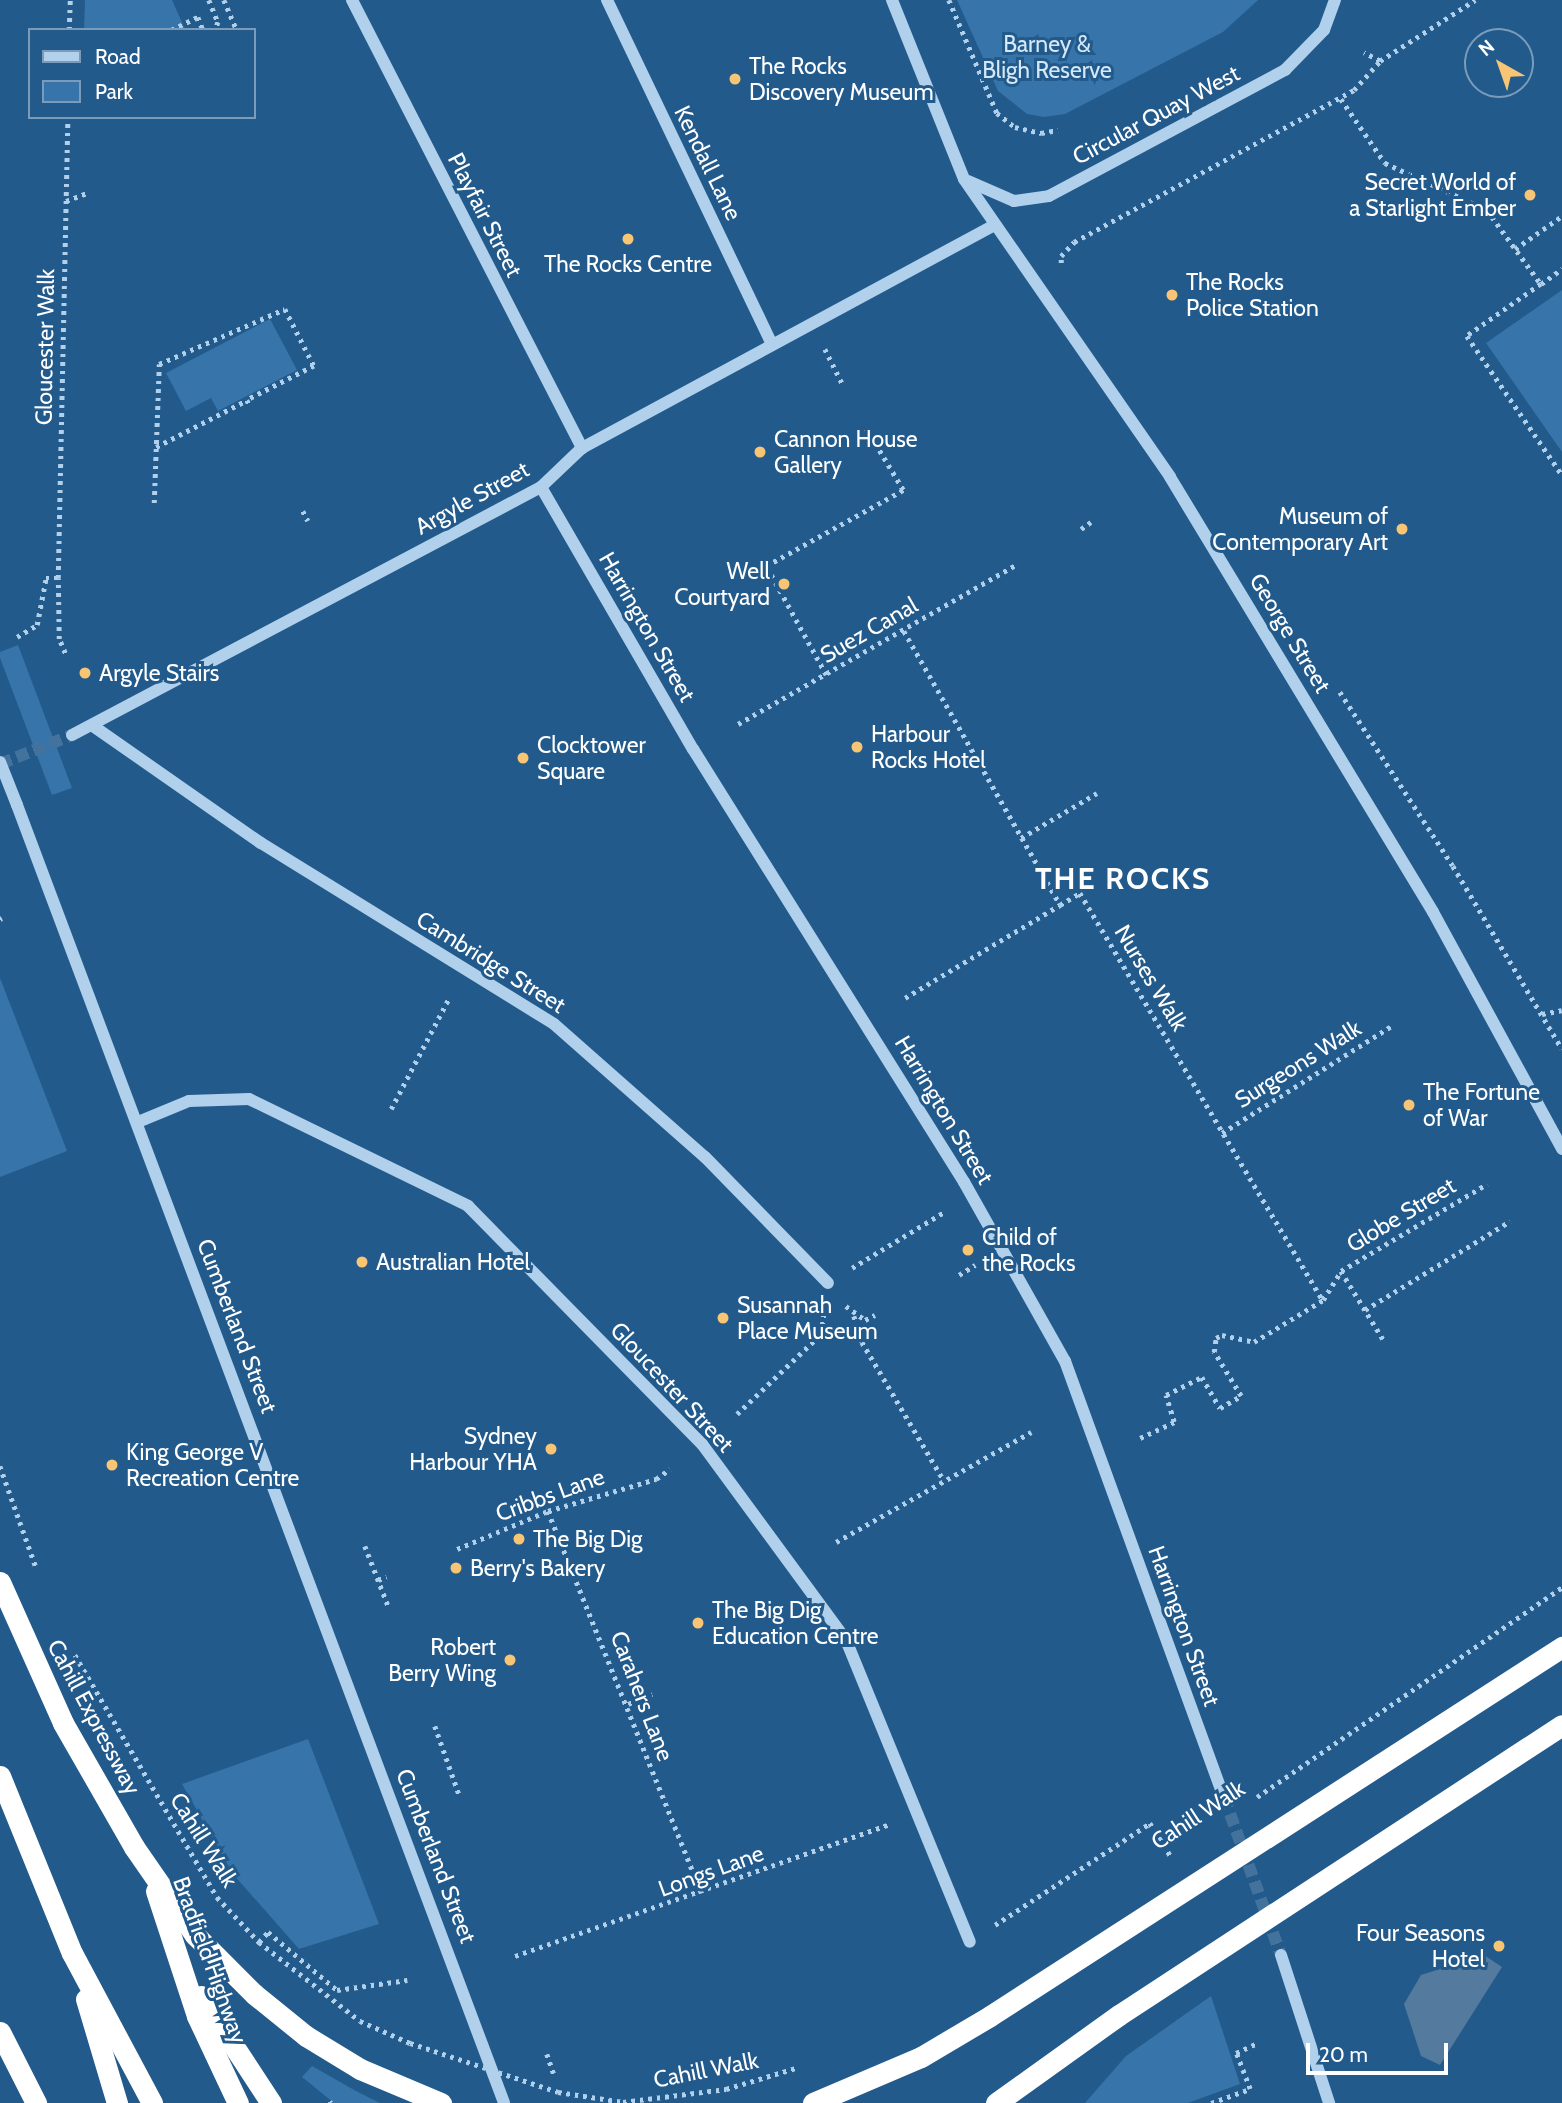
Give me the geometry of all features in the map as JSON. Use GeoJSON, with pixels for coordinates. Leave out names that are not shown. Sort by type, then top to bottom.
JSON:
{"type":"FeatureCollection","features":[{"type":"Feature","properties":{"kind":"highway","name":"Cahill Expressway"},"geometry":{"type":"LineString","coordinates":[[0,1582],[63,1723],[151,1872]]}},
{"type":"Feature","properties":{"kind":"highway"},"geometry":{"type":"LineString","coordinates":[[813,2103],[921,2057],[990,2016],[1562,1647]]}},
{"type":"Feature","properties":{"kind":"highway"},"geometry":{"type":"LineString","coordinates":[[996,2103],[1119,2015],[1562,1725]]}},
{"type":"Feature","properties":{"kind":"highway"},"geometry":{"type":"LineString","coordinates":[[0,1776],[72,1953],[117,2103]]}},
{"type":"Feature","properties":{"kind":"highway","name":"Bradfield Highway"},"geometry":{"type":"LineString","coordinates":[[151,1872],[197,2016],[238,2103]]}},
{"type":"Feature","properties":{"kind":"highway"},"geometry":{"type":"LineString","coordinates":[[151,1872],[195,1935],[264,2002],[306,2036],[360,2069],[434,2101]]}},
{"type":"Feature","properties":{"kind":"highway"},"geometry":{"type":"LineString","coordinates":[[72,1953],[152,2103]]}},
{"type":"Feature","properties":{"kind":"highway"},"geometry":{"type":"LineString","coordinates":[[176,1956],[271,2103]]}},
{"type":"Feature","properties":{"kind":"highway"},"geometry":{"type":"LineString","coordinates":[[0,2034],[24,2103]]}},
{"type":"Feature","properties":{"kind":"highway"},"geometry":{"type":"LineString","coordinates":[[0,2034],[36,2103]]}},
{"type":"Feature","properties":{"kind":"street","name":"Playfair Street"},"geometry":{"type":"LineString","coordinates":[[352,0],[582,448]]}},
{"type":"Feature","properties":{"kind":"street","name":"Kendall Lane"},"geometry":{"type":"LineString","coordinates":[[607,0],[772,345]]}},
{"type":"Feature","properties":{"kind":"street","name":"George Street"},"geometry":{"type":"LineString","coordinates":[[892,0],[964,179],[1177,488],[1433,912],[1562,1149]]}},
{"type":"Feature","properties":{"kind":"street","name":"Circular Quay West"},"geometry":{"type":"LineString","coordinates":[[964,179],[1014,201],[1049,197],[1285,70],[1324,30],[1337,2]]}},
{"type":"Feature","properties":{"kind":"street","name":"Argyle Street"},"geometry":{"type":"LineString","coordinates":[[72,735],[541,487],[582,448],[994,225]]}},
{"type":"Feature","properties":{"kind":"street","name":"Harrington Street"},"geometry":{"type":"LineString","coordinates":[[541,487],[693,749],[964,1182],[1065,1362],[1224,1797]]}},
{"type":"Feature","properties":{"kind":"street","name":"Cambridge Street"},"geometry":{"type":"LineString","coordinates":[[93,726],[261,843],[554,1024],[705,1157],[828,1283]]}},
{"type":"Feature","properties":{"kind":"street","name":"Cumberland Street"},"geometry":{"type":"LineString","coordinates":[[0,762],[138,1122],[504,2103]]}},
{"type":"Feature","properties":{"kind":"street","name":"Gloucester Street"},"geometry":{"type":"LineString","coordinates":[[138,1122],[188,1101],[249,1098],[468,1206],[702,1444],[846,1640],[970,1942]]}},
{"type":"Feature","properties":{"kind":"street"},"geometry":{"type":"LineString","coordinates":[[1281,1955],[1329,2103]]}},
{"type":"Feature","properties":{"kind":"path"},"geometry":{"type":"LineString","coordinates":[[69,0],[69,28]]}},
{"type":"Feature","properties":{"kind":"path"},"geometry":{"type":"LineString","coordinates":[[209,0],[218,22],[216,28]]}},
{"type":"Feature","properties":{"kind":"path"},"geometry":{"type":"LineString","coordinates":[[224,0],[236,28]]}},
{"type":"Feature","properties":{"kind":"path"},"geometry":{"type":"LineString","coordinates":[[948,0],[997,113],[1016,127],[1041,133],[1058,130]]}},
{"type":"Feature","properties":{"kind":"path"},"geometry":{"type":"LineString","coordinates":[[1060,268],[1061,256],[1074,242],[1341,99],[1380,61],[1475,0]]}},
{"type":"Feature","properties":{"kind":"path"},"geometry":{"type":"LineString","coordinates":[[175,28],[198,17],[203,28]]}},
{"type":"Feature","properties":{"kind":"path"},"geometry":{"type":"LineString","coordinates":[[1364,53],[1380,61]]}},
{"type":"Feature","properties":{"kind":"path"},"geometry":{"type":"LineString","coordinates":[[1341,99],[1385,163],[1487,210],[1541,284]]}},
{"type":"Feature","properties":{"kind":"path","name":"Gloucester Walk"},"geometry":{"type":"LineString","coordinates":[[58,578],[68,119]]}},
{"type":"Feature","properties":{"kind":"path"},"geometry":{"type":"LineString","coordinates":[[66,201],[87,193]]}},
{"type":"Feature","properties":{"kind":"path"},"geometry":{"type":"LineString","coordinates":[[1515,249],[1562,216]]}},
{"type":"Feature","properties":{"kind":"path"},"geometry":{"type":"LineString","coordinates":[[1562,269],[1467,336],[1562,475]]}},
{"type":"Feature","properties":{"kind":"path"},"geometry":{"type":"LineString","coordinates":[[154,503],[156,447],[159,364],[285,309],[314,366],[249,403],[156,447]]}},
{"type":"Feature","properties":{"kind":"path"},"geometry":{"type":"LineString","coordinates":[[812,324],[844,387]]}},
{"type":"Feature","properties":{"kind":"path"},"geometry":{"type":"LineString","coordinates":[[826,675],[766,566],[903,490],[864,425]]}},
{"type":"Feature","properties":{"kind":"path"},"geometry":{"type":"LineString","coordinates":[[303,511],[308,521]]}},
{"type":"Feature","properties":{"kind":"path"},"geometry":{"type":"LineString","coordinates":[[1081,528],[1091,522]]}},
{"type":"Feature","properties":{"kind":"path","name":"Suez Canal"},"geometry":{"type":"LineString","coordinates":[[738,724],[1017,564]]}},
{"type":"Feature","properties":{"kind":"path"},"geometry":{"type":"LineString","coordinates":[[17,637],[37,625],[46,578],[58,578],[59,639],[65,653]]}},
{"type":"Feature","properties":{"kind":"path"},"geometry":{"type":"LineString","coordinates":[[904,631],[1060,905],[905,998]]}},
{"type":"Feature","properties":{"kind":"path"},"geometry":{"type":"LineString","coordinates":[[1334,682],[1453,866],[1562,1049]]}},
{"type":"Feature","properties":{"kind":"path"},"geometry":{"type":"LineString","coordinates":[[1021,838],[1097,793]]}},
{"type":"Feature","properties":{"kind":"path","name":"Nurses Walk"},"geometry":{"type":"LineString","coordinates":[[1060,905],[1080,893],[1323,1300]]}},
{"type":"Feature","properties":{"kind":"path"},"geometry":{"type":"LineString","coordinates":[[391,1109],[463,970]]}},
{"type":"Feature","properties":{"kind":"path"},"geometry":{"type":"LineString","coordinates":[[1542,1014],[1562,1010]]}},
{"type":"Feature","properties":{"kind":"path","name":"Surgeons Walk"},"geometry":{"type":"LineString","coordinates":[[1222,1133],[1393,1026]]}},
{"type":"Feature","properties":{"kind":"path","name":"Globe Street"},"geometry":{"type":"LineString","coordinates":[[1140,1438],[1174,1422],[1166,1395],[1202,1377],[1220,1408],[1241,1396],[1214,1352],[1216,1338],[1222,1335],[1254,1342],[1323,1300],[1342,1271],[1488,1184]]}},
{"type":"Feature","properties":{"kind":"path"},"geometry":{"type":"LineString","coordinates":[[828,1283],[944,1212]]}},
{"type":"Feature","properties":{"kind":"path"},"geometry":{"type":"LineString","coordinates":[[1365,1310],[1510,1221]]}},
{"type":"Feature","properties":{"kind":"path"},"geometry":{"type":"LineString","coordinates":[[958,1275],[975,1265]]}},
{"type":"Feature","properties":{"kind":"path"},"geometry":{"type":"LineString","coordinates":[[1342,1271],[1383,1339]]}},
{"type":"Feature","properties":{"kind":"path"},"geometry":{"type":"LineString","coordinates":[[865,1320],[875,1315]]}},
{"type":"Feature","properties":{"kind":"path"},"geometry":{"type":"LineString","coordinates":[[854,1317],[862,1342],[943,1479]]}},
{"type":"Feature","properties":{"kind":"path"},"geometry":{"type":"LineString","coordinates":[[737,1414],[821,1334]]}},
{"type":"Feature","properties":{"kind":"path"},"geometry":{"type":"LineString","coordinates":[[836,1542],[943,1479],[1031,1432]]}},
{"type":"Feature","properties":{"kind":"path"},"geometry":{"type":"LineString","coordinates":[[0,1466],[39,1576]]}},
{"type":"Feature","properties":{"kind":"path","name":"Cribbs Lane"},"geometry":{"type":"LineString","coordinates":[[457,1549],[548,1511],[656,1479],[670,1469]]}},
{"type":"Feature","properties":{"kind":"path","name":"Carahers Lane"},"geometry":{"type":"LineString","coordinates":[[548,1511],[628,1703],[702,1894]]}},
{"type":"Feature","properties":{"kind":"path"},"geometry":{"type":"LineString","coordinates":[[365,1546],[389,1608]]}},
{"type":"Feature","properties":{"kind":"path"},"geometry":{"type":"LineString","coordinates":[[378,1580],[387,1577]]}},
{"type":"Feature","properties":{"kind":"path","name":"Cahill Walk"},"geometry":{"type":"LineString","coordinates":[[1255,1799],[1562,1587]]}},
{"type":"Feature","properties":{"kind":"path","name":"Cahill Walk"},"geometry":{"type":"LineString","coordinates":[[70,1646],[211,1886],[259,1942],[360,2021],[410,2043],[558,2092],[623,2102],[726,2088],[803,2066]]}},
{"type":"Feature","properties":{"kind":"path"},"geometry":{"type":"LineString","coordinates":[[628,1703],[652,1695]]}},
{"type":"Feature","properties":{"kind":"path"},"geometry":{"type":"LineString","coordinates":[[435,1726],[459,1794]]}},
{"type":"Feature","properties":{"kind":"path","name":"Longs Lane"},"geometry":{"type":"LineString","coordinates":[[515,1956],[702,1894],[916,1814]]}},
{"type":"Feature","properties":{"kind":"path"},"geometry":{"type":"LineString","coordinates":[[1021,1910],[1150,1823],[1170,1855]]}},
{"type":"Feature","properties":{"kind":"path","name":"Cahill Walk"},"geometry":{"type":"LineString","coordinates":[[1158,1863],[1180,1848]]}},
{"type":"Feature","properties":{"kind":"path"},"geometry":{"type":"LineString","coordinates":[[259,1942],[268,1932],[337,1990],[407,1980]]}},
{"type":"Feature","properties":{"kind":"path"},"geometry":{"type":"LineString","coordinates":[[1211,2103],[1250,2088],[1236,2053],[1257,2043]]}},
{"type":"Feature","properties":{"kind":"path"},"geometry":{"type":"LineString","coordinates":[[547,2054],[555,2077]]}},
{"type":"Feature","properties":{"kind":"green space"},"geometry":{"type":"Polygon","coordinates":[[[85,0],[172,0],[185,28],[84,28],[85,0]]]}},
{"type":"Feature","properties":{"kind":"green space","name":"Barney & Bligh Reserve"},"geometry":{"type":"Polygon","coordinates":[[[957,0],[1258,0],[1223,32],[1065,114],[1044,117],[1027,114],[998,91],[957,0]]]}},
{"type":"Feature","properties":{"kind":"green space"},"geometry":{"type":"Polygon","coordinates":[[[1562,290],[1562,452],[1486,343],[1562,290]]]}},
{"type":"Feature","properties":{"kind":"green space"},"geometry":{"type":"Polygon","coordinates":[[[270,319],[297,370],[218,411],[211,398],[186,411],[166,373],[270,319]]]}},
{"type":"Feature","properties":{"kind":"green space"},"geometry":{"type":"Polygon","coordinates":[[[18,645],[72,788],[52,795],[0,658],[0,652],[18,645]]]}},
{"type":"Feature","properties":{"kind":"green space"},"geometry":{"type":"Polygon","coordinates":[[[0,978],[67,1151],[0,1177],[0,978]]]}},
{"type":"Feature","properties":{"kind":"green space"},"geometry":{"type":"Polygon","coordinates":[[[308,1739],[379,1924],[299,1949],[233,1874],[182,1784],[308,1739]]]}},
{"type":"Feature","properties":{"kind":"green space"},"geometry":{"type":"Polygon","coordinates":[[[1211,1996],[1240,2084],[1188,2103],[1085,2103],[1126,2056],[1211,1996]]]}},
{"type":"Feature","properties":{"kind":"green space"},"geometry":{"type":"Polygon","coordinates":[[[312,2066],[380,2103],[334,2103],[302,2077],[312,2066]]]}},
{"type":"Feature","properties":{"kind":"shaded area"},"geometry":{"type":"Polygon","coordinates":[[[1484,1955],[1502,1967],[1440,2065],[1421,2056],[1404,2004],[1421,1975],[1484,1955]]]}},
{"type":"Feature","properties":{"kind":"tunnel"},"geometry":{"type":"LineString","coordinates":[[0,764],[72,735]]}},
{"type":"Feature","properties":{"kind":"tunnel"},"geometry":{"type":"LineString","coordinates":[[1224,1797],[1281,1955]]}},
{"type":"Feature","properties":{"kind":"place","name":"The Rocks Discovery Museum"},"geometry":{"type":"Point","coordinates":[735,79]}},
{"type":"Feature","properties":{"kind":"place","name":"Secret World of a Starlight Ember"},"geometry":{"type":"Point","coordinates":[1530,195]}},
{"type":"Feature","properties":{"kind":"place","name":"The Rocks Centre"},"geometry":{"type":"Point","coordinates":[628,239]}},
{"type":"Feature","properties":{"kind":"place","name":"The Rocks Police Station"},"geometry":{"type":"Point","coordinates":[1172,295]}},
{"type":"Feature","properties":{"kind":"place","name":"Cannon House Gallery"},"geometry":{"type":"Point","coordinates":[760,452]}},
{"type":"Feature","properties":{"kind":"place","name":"Museum of Contemporary Art"},"geometry":{"type":"Point","coordinates":[1402,529]}},
{"type":"Feature","properties":{"kind":"place","name":"Well Courtyard"},"geometry":{"type":"Point","coordinates":[784,584]}},
{"type":"Feature","properties":{"kind":"place","name":"Argyle Stairs"},"geometry":{"type":"Point","coordinates":[85,673]}},
{"type":"Feature","properties":{"kind":"place","name":"Harbour Rocks Hotel"},"geometry":{"type":"Point","coordinates":[857,747]}},
{"type":"Feature","properties":{"kind":"place","name":"Clocktower Square"},"geometry":{"type":"Point","coordinates":[523,758]}},
{"type":"Feature","properties":{"kind":"place","name":"The Fortune of War"},"geometry":{"type":"Point","coordinates":[1409,1105]}},
{"type":"Feature","properties":{"kind":"place","name":"Child of the Rocks"},"geometry":{"type":"Point","coordinates":[968,1250]}},
{"type":"Feature","properties":{"kind":"place","name":"Australian Hotel"},"geometry":{"type":"Point","coordinates":[362,1262]}},
{"type":"Feature","properties":{"kind":"place","name":"Susannah Place Museum"},"geometry":{"type":"Point","coordinates":[723,1318]}},
{"type":"Feature","properties":{"kind":"place","name":"Sydney Harbour YHA"},"geometry":{"type":"Point","coordinates":[551,1449]}},
{"type":"Feature","properties":{"kind":"place","name":"King George V Recreation Centre"},"geometry":{"type":"Point","coordinates":[112,1465]}},
{"type":"Feature","properties":{"kind":"place","name":"The Big Dig"},"geometry":{"type":"Point","coordinates":[519,1539]}},
{"type":"Feature","properties":{"kind":"place","name":"Berry's Bakery"},"geometry":{"type":"Point","coordinates":[456,1568]}},
{"type":"Feature","properties":{"kind":"place","name":"The Big Dig Education Centre"},"geometry":{"type":"Point","coordinates":[698,1623]}},
{"type":"Feature","properties":{"kind":"place","name":"Robert Berry Wing"},"geometry":{"type":"Point","coordinates":[510,1660]}},
{"type":"Feature","properties":{"kind":"place","name":"Four Seasons Hotel"},"geometry":{"type":"Point","coordinates":[1499,1946]}},
{"type":"Feature","properties":{"kind":"district","name":"THE ROCKS"},"geometry":{"type":"Point","coordinates":[1123,879]}}]}
